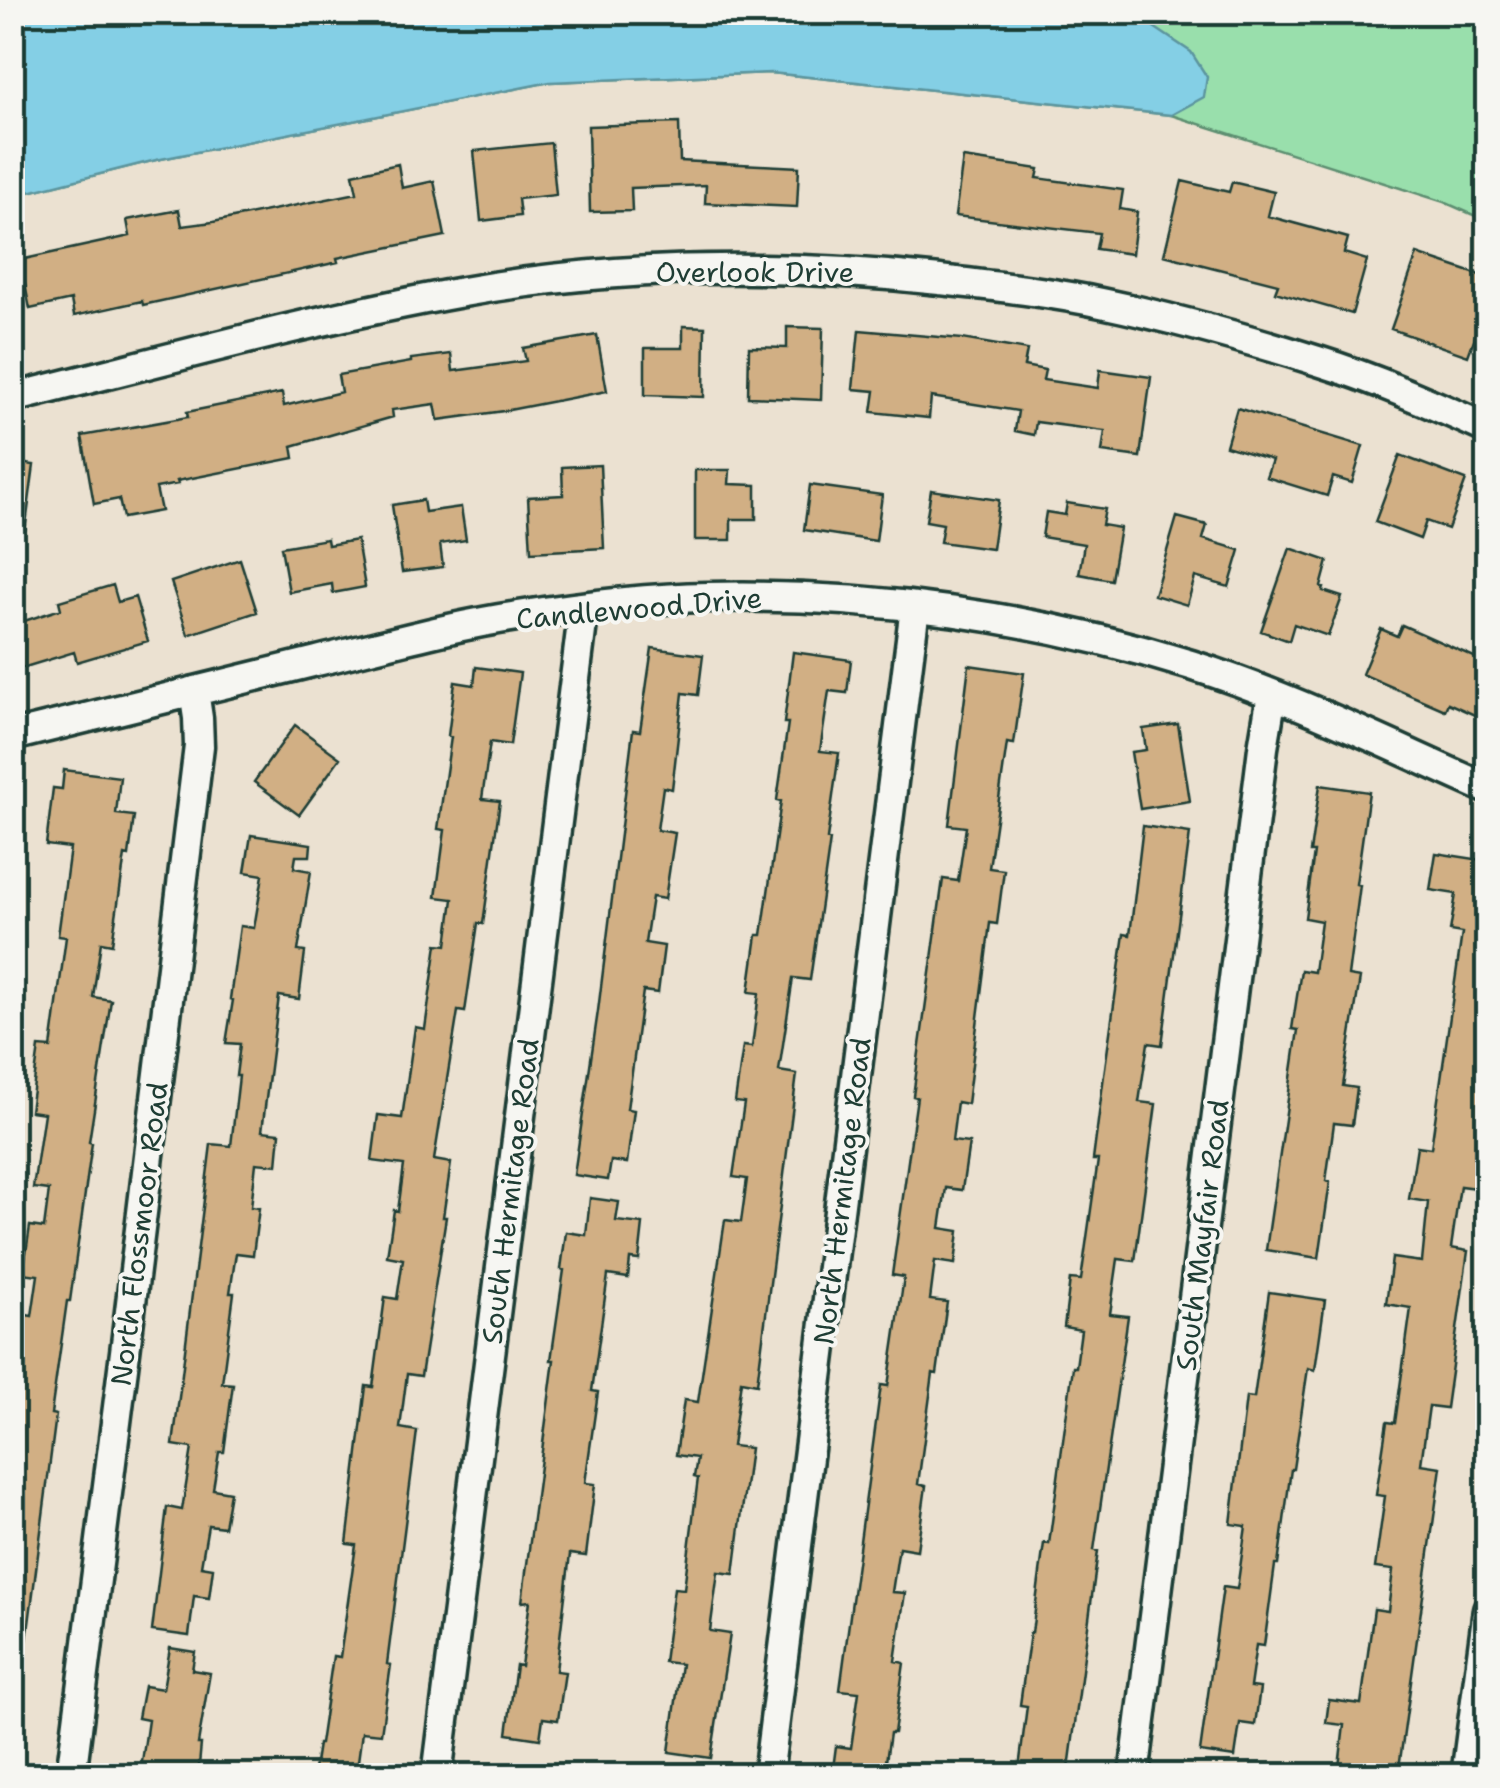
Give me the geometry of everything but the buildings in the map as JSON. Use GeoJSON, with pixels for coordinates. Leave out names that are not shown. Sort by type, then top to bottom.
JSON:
{"type":"FeatureCollection","features":[{"type":"Feature","properties":{"kind":"street","name":"Overlook Drive"},"geometry":{"type":"LineString","coordinates":[[12,398],[353,314],[466,292],[587,276],[690,268],[783,268],[999,286],[1103,303],[1322,362],[1488,428]]}},
{"type":"Feature","properties":{"kind":"street","name":"Candlewood Drive"},"geometry":{"type":"LineString","coordinates":[[12,736],[456,627],[584,607],[736,596],[914,607],[1017,622],[1105,642],[1191,665],[1272,694],[1488,788]]}},
{"type":"Feature","properties":{"kind":"street","name":"South Hermitage Road"},"geometry":{"type":"LineString","coordinates":[[437,1776],[584,607]]}},
{"type":"Feature","properties":{"kind":"street","name":"North Hermitage Road"},"geometry":{"type":"LineString","coordinates":[[768,1776],[914,607]]}},
{"type":"Feature","properties":{"kind":"street","name":"North Flossmoor Road"},"geometry":{"type":"LineString","coordinates":[[71,1776],[198,746],[194,691]]}},
{"type":"Feature","properties":{"kind":"street","name":"South Mayfair Road"},"geometry":{"type":"LineString","coordinates":[[1134,1776],[1272,694]]}},
{"type":"Feature","properties":{"kind":"street"},"geometry":{"type":"LineString","coordinates":[[1466,1776],[1488,1609]]}},
{"type":"Feature","properties":{"kind":"green space"},"geometry":{"type":"Polygon","coordinates":[[[13,13],[1487,13],[1487,221],[1444,202],[1171,115],[771,73],[550,82],[156,160],[13,196],[13,13]]]}},
{"type":"Feature","properties":{"kind":"water"},"geometry":{"type":"Polygon","coordinates":[[[13,12],[1133,13],[1191,52],[1207,77],[1204,97],[1171,115],[771,73],[550,82],[156,160],[13,196],[13,12]]]}}]}
